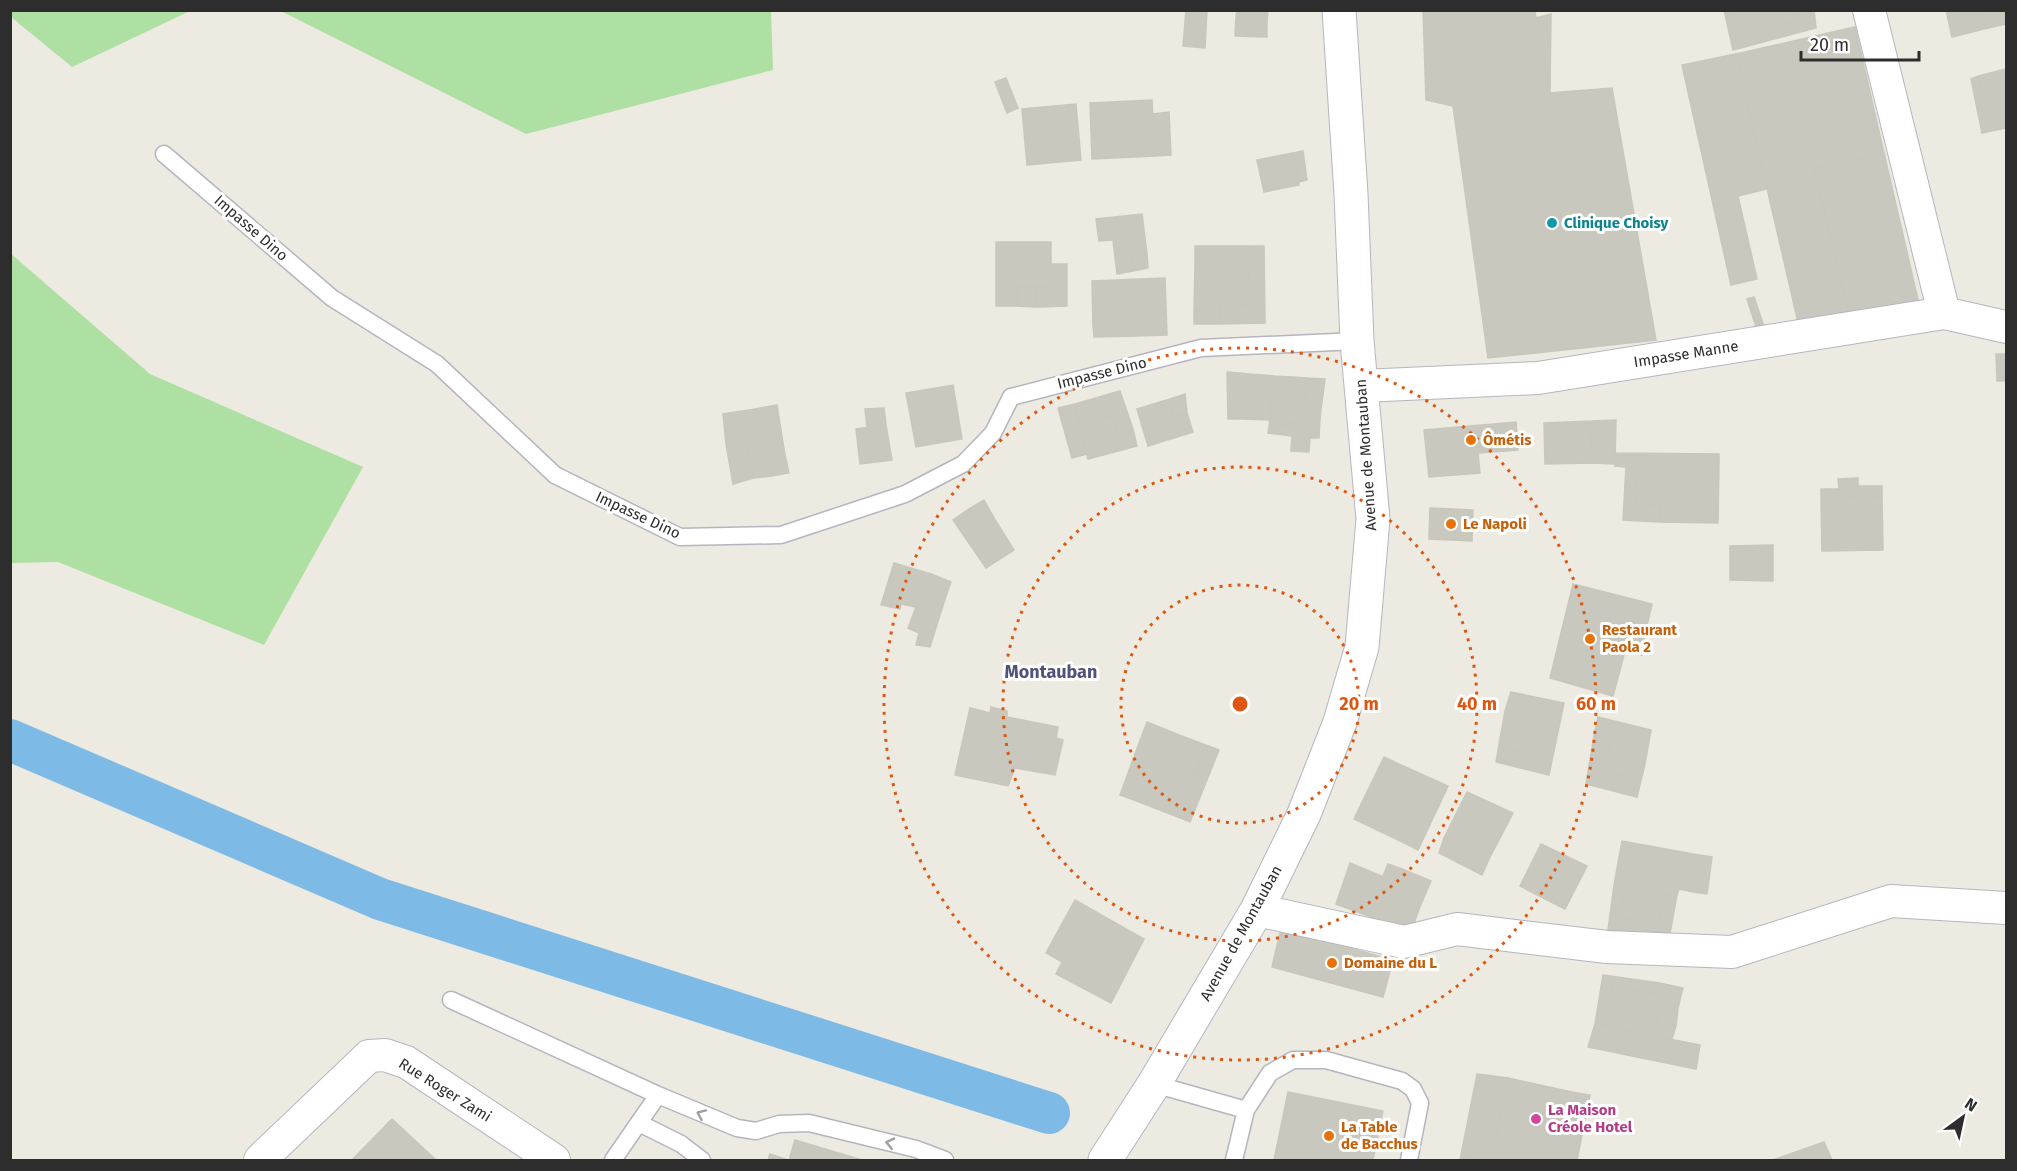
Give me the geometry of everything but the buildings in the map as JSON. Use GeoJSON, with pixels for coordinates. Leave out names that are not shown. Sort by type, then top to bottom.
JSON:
{"type":"FeatureCollection","features":[{"type":"Feature","properties":{"kind":"main road","name":"Avenue de Montauban"},"geometry":{"type":"LineString","coordinates":[[1105,1161],[1154,1084],[1257,910],[1304,814],[1340,722],[1362,647],[1373,519],[1357,341],[1340,10]]}},
{"type":"Feature","properties":{"kind":"street"},"geometry":{"type":"LineString","coordinates":[[1869,10],[1944,313]]}},
{"type":"Feature","properties":{"kind":"street","name":"Impasse Manne"},"geometry":{"type":"LineString","coordinates":[[1362,386],[1538,378],[1944,313],[2007,327]]}},
{"type":"Feature","properties":{"kind":"street"},"geometry":{"type":"LineString","coordinates":[[1257,910],[1404,942],[1457,929],[1608,947],[1732,952],[1891,901],[2007,908]]}},
{"type":"Feature","properties":{"kind":"street","name":"Rue Roger Zami"},"geometry":{"type":"LineString","coordinates":[[260,1161],[369,1056],[385,1054],[406,1062],[554,1161]]}},
{"type":"Feature","properties":{"kind":"lane","name":"Impasse Dino"},"geometry":{"type":"LineString","coordinates":[[164,154],[332,298],[437,364],[555,475],[680,537],[781,535],[905,494],[963,464],[993,433],[1011,397],[1201,348],[1357,341]]}},
{"type":"Feature","properties":{"kind":"lane"},"geometry":{"type":"LineString","coordinates":[[451,1000],[658,1095],[736,1128],[756,1131],[779,1124],[809,1123],[916,1149],[945,1161]]}},
{"type":"Feature","properties":{"kind":"lane"},"geometry":{"type":"LineString","coordinates":[[1234,1161],[1246,1110],[1270,1073],[1293,1060],[1326,1060],[1402,1081],[1413,1089],[1420,1102],[1409,1161]]}},
{"type":"Feature","properties":{"kind":"lane"},"geometry":{"type":"LineString","coordinates":[[1154,1084],[1246,1110]]}},
{"type":"Feature","properties":{"kind":"lane"},"geometry":{"type":"LineString","coordinates":[[613,1161],[658,1095]]}},
{"type":"Feature","properties":{"kind":"lane"},"geometry":{"type":"LineString","coordinates":[[639,1123],[681,1144],[702,1161]]}},
{"type":"Feature","properties":{"kind":"green space"},"geometry":{"type":"Polygon","coordinates":[[[10,11],[190,11],[72,67],[11,17],[10,11]]]}},
{"type":"Feature","properties":{"kind":"green space"},"geometry":{"type":"Polygon","coordinates":[[[281,11],[771,11],[773,70],[526,134],[281,11]]]}},
{"type":"Feature","properties":{"kind":"green space"},"geometry":{"type":"Polygon","coordinates":[[[10,253],[150,374],[363,467],[264,645],[58,562],[11,563],[10,253]]]}},
{"type":"Feature","properties":{"kind":"waterway"},"geometry":{"type":"LineString","coordinates":[[10,740],[380,899],[1049,1113]]}},
{"type":"Feature","properties":{"kind":"place","name":"Clinique Choisy"},"geometry":{"type":"Point","coordinates":[1552,223]}},
{"type":"Feature","properties":{"kind":"place","name":"Ômétis"},"geometry":{"type":"Point","coordinates":[1471,440]}},
{"type":"Feature","properties":{"kind":"place","name":"Le Napoli"},"geometry":{"type":"Point","coordinates":[1451,524]}},
{"type":"Feature","properties":{"kind":"place","name":"Restaurant Paola 2"},"geometry":{"type":"Point","coordinates":[1590,639]}},
{"type":"Feature","properties":{"kind":"place","name":"Domaine du L"},"geometry":{"type":"Point","coordinates":[1332,963]}},
{"type":"Feature","properties":{"kind":"place","name":"La Maison Créole Hotel"},"geometry":{"type":"Point","coordinates":[1536,1119]}},
{"type":"Feature","properties":{"kind":"place","name":"La Table de Bacchus"},"geometry":{"type":"Point","coordinates":[1329,1136]}},
{"type":"Feature","properties":{"kind":"district","name":"Montauban"},"geometry":{"type":"Point","coordinates":[1051,672]}}]}
